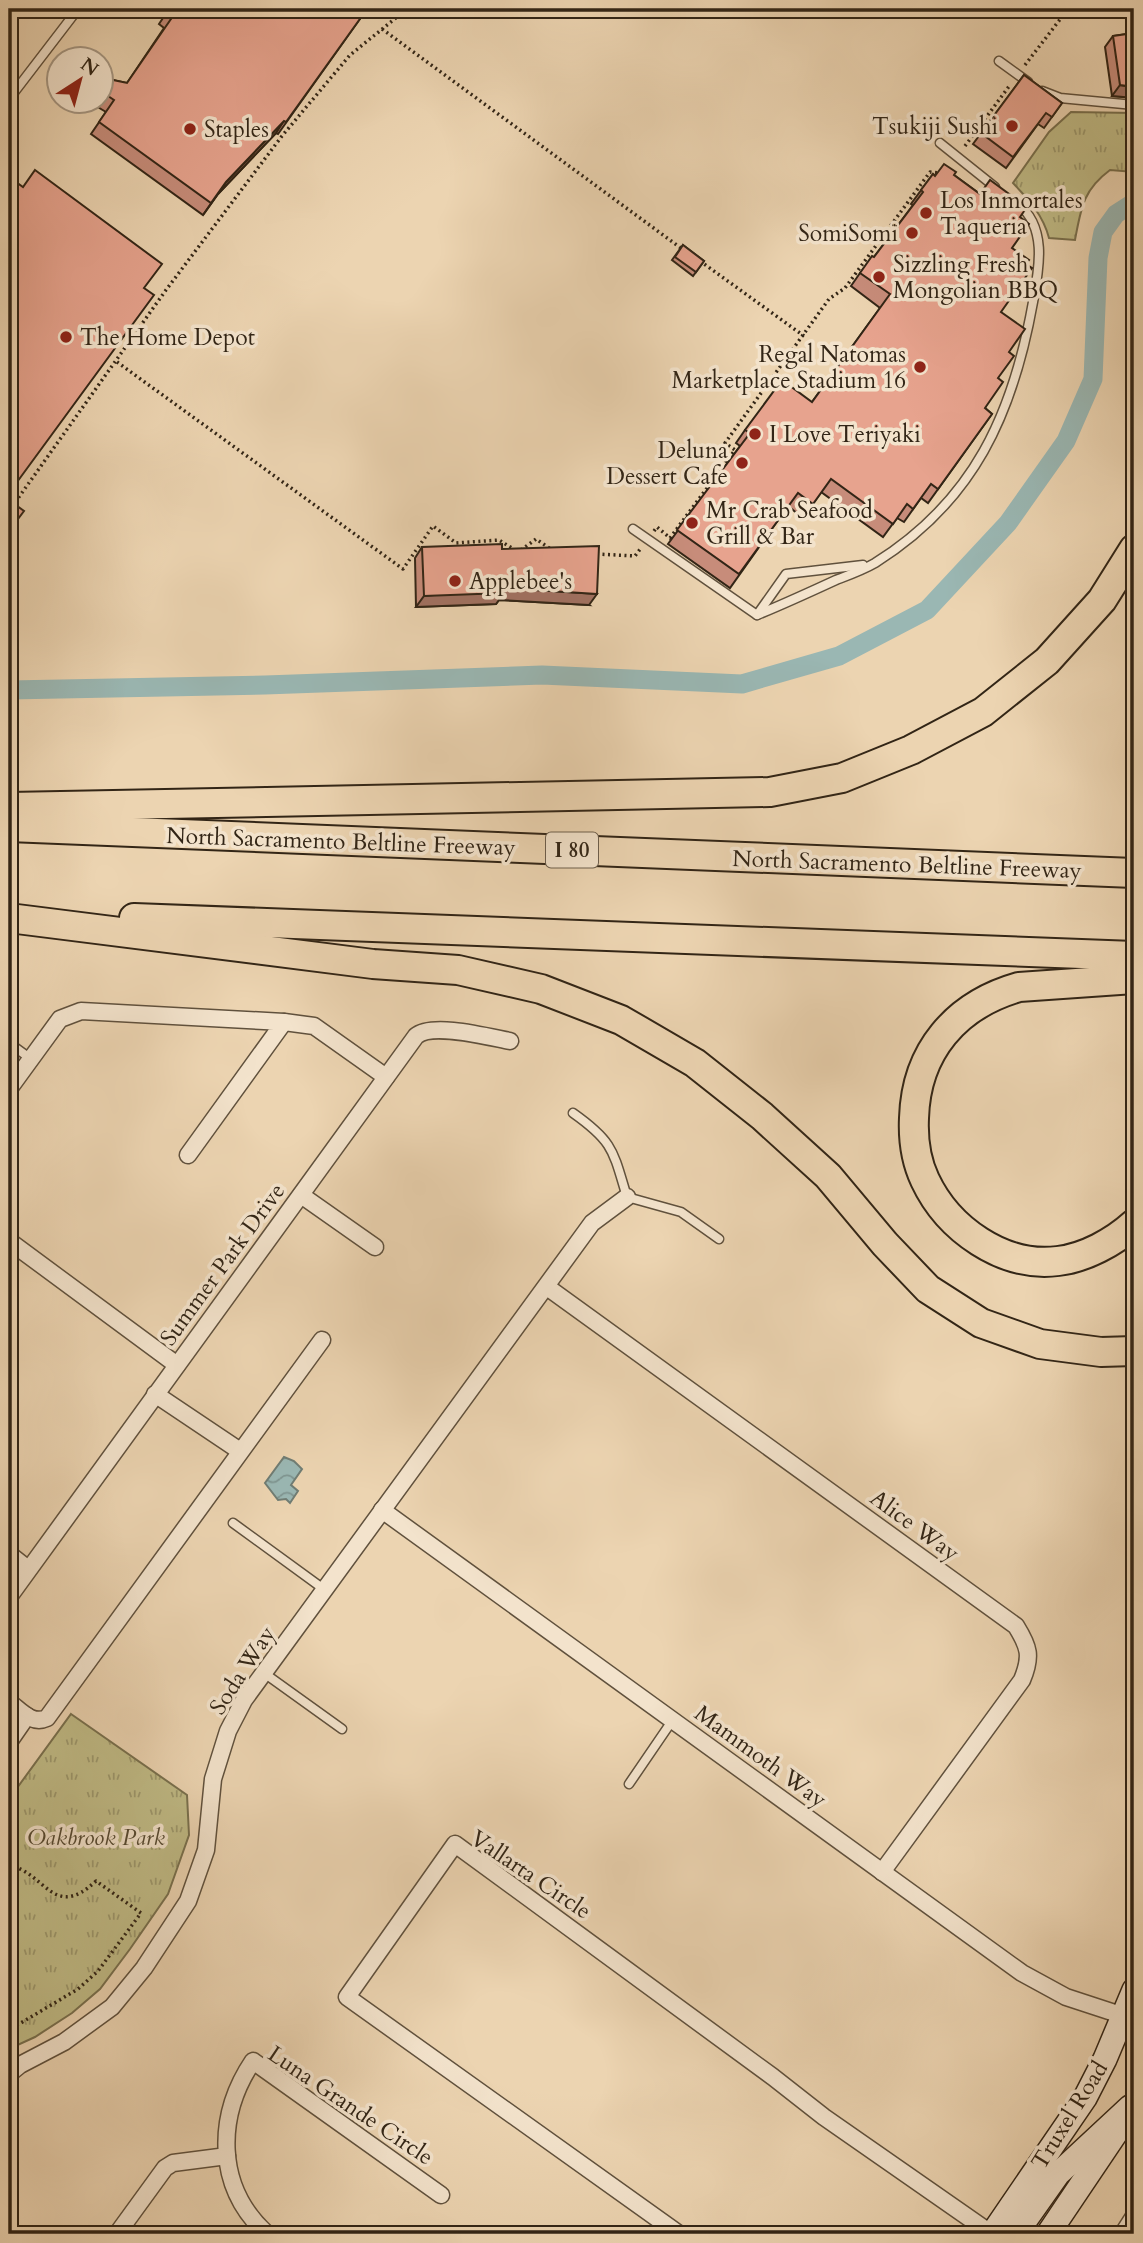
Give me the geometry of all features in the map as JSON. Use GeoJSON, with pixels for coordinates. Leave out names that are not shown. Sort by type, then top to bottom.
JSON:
{"type":"FeatureCollection","features":[{"type":"Feature","properties":{"kind":"highway"},"geometry":{"type":"LineString","coordinates":[[9,807],[771,792],[842,778],[911,750],[983,712],[1047,661],[1102,600],[1134,549]]}},
{"type":"Feature","properties":{"kind":"highway","name":"North Sacramento Beltline Freeway"},"geometry":{"type":"LineString","coordinates":[[9,827],[1134,873]]}},
{"type":"Feature","properties":{"kind":"highway"},"geometry":{"type":"LineString","coordinates":[[9,913],[1134,956]]}},
{"type":"Feature","properties":{"kind":"highway"},"geometry":{"type":"LineString","coordinates":[[9,918],[373,964],[458,970],[541,989],[621,1020],[695,1063],[762,1116],[828,1176],[885,1244],[928,1289],[981,1323],[1040,1344],[1101,1352],[1134,1350]]}},
{"type":"Feature","properties":{"kind":"highway"},"geometry":{"type":"LineString","coordinates":[[1134,979],[1019,987],[1001,992],[968,1010],[947,1029],[931,1051],[920,1077],[914,1107],[913,1133],[920,1165],[933,1195],[943,1210],[963,1230],[986,1246],[1012,1256],[1059,1261],[1098,1248],[1134,1224]]}},
{"type":"Feature","properties":{"kind":"main road","name":"Truxel Road"},"geometry":{"type":"LineString","coordinates":[[992,2234],[1084,2098],[1134,1990]]}},
{"type":"Feature","properties":{"kind":"main road","name":"Truxel Road"},"geometry":{"type":"LineString","coordinates":[[1059,2230],[1132,2103]]}},
{"type":"Feature","properties":{"kind":"main road"},"geometry":{"type":"LineString","coordinates":[[992,2234],[1014,2231],[1022,2225],[1058,2174],[1132,2103]]}},
{"type":"Feature","properties":{"kind":"street"},"geometry":{"type":"LineString","coordinates":[[9,1089],[60,1019],[81,1011],[314,1026],[386,1077]]}},
{"type":"Feature","properties":{"kind":"street"},"geometry":{"type":"LineString","coordinates":[[188,1155],[284,1022]]}},
{"type":"Feature","properties":{"kind":"street","name":"Summer Park Drive"},"geometry":{"type":"LineString","coordinates":[[9,1597],[421,1031],[438,1030],[510,1041]]}},
{"type":"Feature","properties":{"kind":"street"},"geometry":{"type":"LineString","coordinates":[[301,1195],[375,1247]]}},
{"type":"Feature","properties":{"kind":"street","name":"Soda Way"},"geometry":{"type":"LineString","coordinates":[[9,2074],[19,2065],[64,2042],[112,2007],[144,1968],[188,1900],[206,1850],[213,1779],[228,1731],[244,1700],[592,1223],[627,1197]]}},
{"type":"Feature","properties":{"kind":"street"},"geometry":{"type":"LineString","coordinates":[[9,1241],[177,1365]]}},
{"type":"Feature","properties":{"kind":"street","name":"Alice Way"},"geometry":{"type":"LineString","coordinates":[[547,1287],[1016,1626],[1027,1643],[1029,1663],[1022,1680],[882,1872]]}},
{"type":"Feature","properties":{"kind":"street"},"geometry":{"type":"LineString","coordinates":[[9,1702],[31,1720],[40,1721],[47,1718],[322,1340]]}},
{"type":"Feature","properties":{"kind":"street"},"geometry":{"type":"LineString","coordinates":[[155,1394],[240,1451]]}},
{"type":"Feature","properties":{"kind":"street","name":"Mammoth Way"},"geometry":{"type":"LineString","coordinates":[[382,1510],[1022,1973],[1066,1997],[1124,2016]]}},
{"type":"Feature","properties":{"kind":"street"},"geometry":{"type":"LineString","coordinates":[[9,1554],[28,1569]]}},
{"type":"Feature","properties":{"kind":"street"},"geometry":{"type":"LineString","coordinates":[[9,1742],[27,1716]]}},
{"type":"Feature","properties":{"kind":"street","name":"Vallarta Circle"},"geometry":{"type":"LineString","coordinates":[[679,2234],[347,1997],[455,1844],[824,2117],[992,2234]]}},
{"type":"Feature","properties":{"kind":"street","name":"Luna Grande Circle"},"geometry":{"type":"LineString","coordinates":[[267,2234],[259,2227],[237,2193],[227,2156],[226,2129],[232,2102],[242,2077],[253,2060],[441,2195]]}},
{"type":"Feature","properties":{"kind":"street"},"geometry":{"type":"LineString","coordinates":[[117,2234],[165,2168],[173,2163],[227,2156]]}},
{"type":"Feature","properties":{"kind":"lane"},"geometry":{"type":"LineString","coordinates":[[9,99],[78,9]]}},
{"type":"Feature","properties":{"kind":"lane"},"geometry":{"type":"LineString","coordinates":[[999,61],[1039,90],[1060,98],[1134,105]]}},
{"type":"Feature","properties":{"kind":"lane"},"geometry":{"type":"LineString","coordinates":[[758,615],[873,564],[918,533],[955,495],[989,446],[1005,407],[1028,331],[1039,272],[1037,229],[1022,207],[940,143]]}},
{"type":"Feature","properties":{"kind":"lane"},"geometry":{"type":"LineString","coordinates":[[633,529],[758,615]]}},
{"type":"Feature","properties":{"kind":"lane"},"geometry":{"type":"LineString","coordinates":[[758,615],[786,574],[873,564]]}},
{"type":"Feature","properties":{"kind":"lane"},"geometry":{"type":"LineString","coordinates":[[9,1043],[31,1059]]}},
{"type":"Feature","properties":{"kind":"lane"},"geometry":{"type":"LineString","coordinates":[[573,1113],[600,1132],[612,1149],[627,1197],[681,1212],[719,1240]]}},
{"type":"Feature","properties":{"kind":"lane"},"geometry":{"type":"LineString","coordinates":[[233,1523],[325,1590]]}},
{"type":"Feature","properties":{"kind":"lane"},"geometry":{"type":"LineString","coordinates":[[264,1673],[342,1729]]}},
{"type":"Feature","properties":{"kind":"lane"},"geometry":{"type":"LineString","coordinates":[[629,1784],[673,1721]]}},
{"type":"Feature","properties":{"kind":"lane"},"geometry":{"type":"LineString","coordinates":[[1118,2234],[1134,2209]]}},
{"type":"Feature","properties":{"kind":"path"},"geometry":{"type":"LineString","coordinates":[[9,511],[166,290],[282,136],[350,55],[407,9]]}},
{"type":"Feature","properties":{"kind":"path"},"geometry":{"type":"LineString","coordinates":[[590,553],[635,556],[657,527],[670,538],[735,450],[725,443],[829,299],[845,288],[930,172],[944,173],[1068,9]]}},
{"type":"Feature","properties":{"kind":"path"},"geometry":{"type":"LineString","coordinates":[[382,29],[687,252]]}},
{"type":"Feature","properties":{"kind":"path"},"geometry":{"type":"LineString","coordinates":[[698,260],[804,336]]}},
{"type":"Feature","properties":{"kind":"path"},"geometry":{"type":"LineString","coordinates":[[117,362],[403,569],[433,526],[456,542],[499,540],[518,552],[536,539],[558,554]]}},
{"type":"Feature","properties":{"kind":"path"},"geometry":{"type":"LineString","coordinates":[[9,1865],[20,1868],[50,1892],[65,1896],[82,1894],[96,1881],[141,1913],[98,1971],[78,1989],[9,2030]]}},
{"type":"Feature","properties":{"kind":"green space"},"geometry":{"type":"Polygon","coordinates":[[[1071,112],[1134,113],[1134,172],[1110,170],[1094,185],[1085,200],[1075,240],[1049,238],[1039,215],[1013,183],[1049,132],[1071,112]]]}},
{"type":"Feature","properties":{"kind":"green space","name":"Oakbrook Park"},"geometry":{"type":"Polygon","coordinates":[[[71,1714],[187,1795],[189,1835],[168,1894],[100,1989],[72,2013],[35,2037],[9,2049],[9,1799],[71,1714]]]}},
{"type":"Feature","properties":{"kind":"water"},"geometry":{"type":"Polygon","coordinates":[[[284,1457],[294,1461],[302,1469],[291,1485],[298,1491],[290,1503],[286,1499],[278,1500],[265,1483],[284,1457]]]}},
{"type":"Feature","properties":{"kind":"building"},"geometry":{"type":"Polygon","coordinates":[[[169,9],[367,9],[286,122],[284,121],[226,182],[211,203],[99,122],[103,116],[116,116],[116,81],[127,83],[173,16],[167,12],[169,9]]]}},
{"type":"Feature","properties":{"kind":"building"},"geometry":{"type":"Polygon","coordinates":[[[1134,33],[1134,87],[1120,85],[1113,36],[1134,33]]]}},
{"type":"Feature","properties":{"kind":"building","name":"Tsukiji Sushi"},"geometry":{"type":"Polygon","coordinates":[[[1024,75],[1062,103],[1052,117],[1046,113],[1013,157],[981,133],[1024,75]]]}},
{"type":"Feature","properties":{"kind":"building","name":"Regal Natomas Marketplace Stadium 16"},"geometry":{"type":"Polygon","coordinates":[[[944,164],[980,194],[990,180],[1027,207],[1020,217],[1029,224],[1012,248],[1029,260],[1026,264],[1032,268],[1001,312],[1025,329],[1009,352],[1014,356],[998,378],[1003,382],[985,408],[992,414],[938,489],[931,484],[913,509],[907,504],[893,524],[831,479],[813,504],[798,493],[739,574],[677,530],[750,433],[745,430],[782,380],[812,402],[890,294],[860,273],[923,192],[921,190],[933,174],[935,176],[944,164]]]}},
{"type":"Feature","properties":{"kind":"building","name":"The Home Depot"},"geometry":{"type":"Polygon","coordinates":[[[35,170],[162,264],[144,288],[154,295],[9,493],[9,177],[23,187],[35,170]]]}},
{"type":"Feature","properties":{"kind":"building"},"geometry":{"type":"Polygon","coordinates":[[[683,245],[704,261],[696,272],[675,257],[683,245]]]}},
{"type":"Feature","properties":{"kind":"building"},"geometry":{"type":"Polygon","coordinates":[[[9,500],[24,511],[9,531],[9,500]]]}},
{"type":"Feature","properties":{"kind":"building"},"geometry":{"type":"Polygon","coordinates":[[[502,544],[502,549],[599,546],[597,594],[504,588],[504,593],[424,596],[422,547],[502,544]]]}},
{"type":"Feature","properties":{"kind":"waterway"},"geometry":{"type":"LineString","coordinates":[[9,690],[265,685],[542,675],[742,684],[839,656],[927,610],[1008,523],[1066,441],[1093,379],[1098,258],[1103,232],[1116,214],[1130,205]]}},
{"type":"Feature","properties":{"kind":"place","name":"Tsukiji Sushi"},"geometry":{"type":"Point","coordinates":[1012,126]}},
{"type":"Feature","properties":{"kind":"place","name":"Staples"},"geometry":{"type":"Point","coordinates":[190,129]}},
{"type":"Feature","properties":{"kind":"place","name":"Los Inmortales Taqueria"},"geometry":{"type":"Point","coordinates":[926,213]}},
{"type":"Feature","properties":{"kind":"place","name":"SomiSomi"},"geometry":{"type":"Point","coordinates":[912,233]}},
{"type":"Feature","properties":{"kind":"place","name":"Sizzling Fresh Mongolian BBQ"},"geometry":{"type":"Point","coordinates":[879,277]}},
{"type":"Feature","properties":{"kind":"place","name":"The Home Depot"},"geometry":{"type":"Point","coordinates":[66,337]}},
{"type":"Feature","properties":{"kind":"place","name":"Regal Natomas Marketplace Stadium 16"},"geometry":{"type":"Point","coordinates":[920,367]}},
{"type":"Feature","properties":{"kind":"place","name":"I Love Teriyaki"},"geometry":{"type":"Point","coordinates":[755,434]}},
{"type":"Feature","properties":{"kind":"place","name":"Deluna Dessert Cafe"},"geometry":{"type":"Point","coordinates":[742,463]}},
{"type":"Feature","properties":{"kind":"place","name":"Mr Crab Seafood Grill & Bar"},"geometry":{"type":"Point","coordinates":[692,523]}},
{"type":"Feature","properties":{"kind":"place","name":"Applebee's"},"geometry":{"type":"Point","coordinates":[455,581]}}]}
